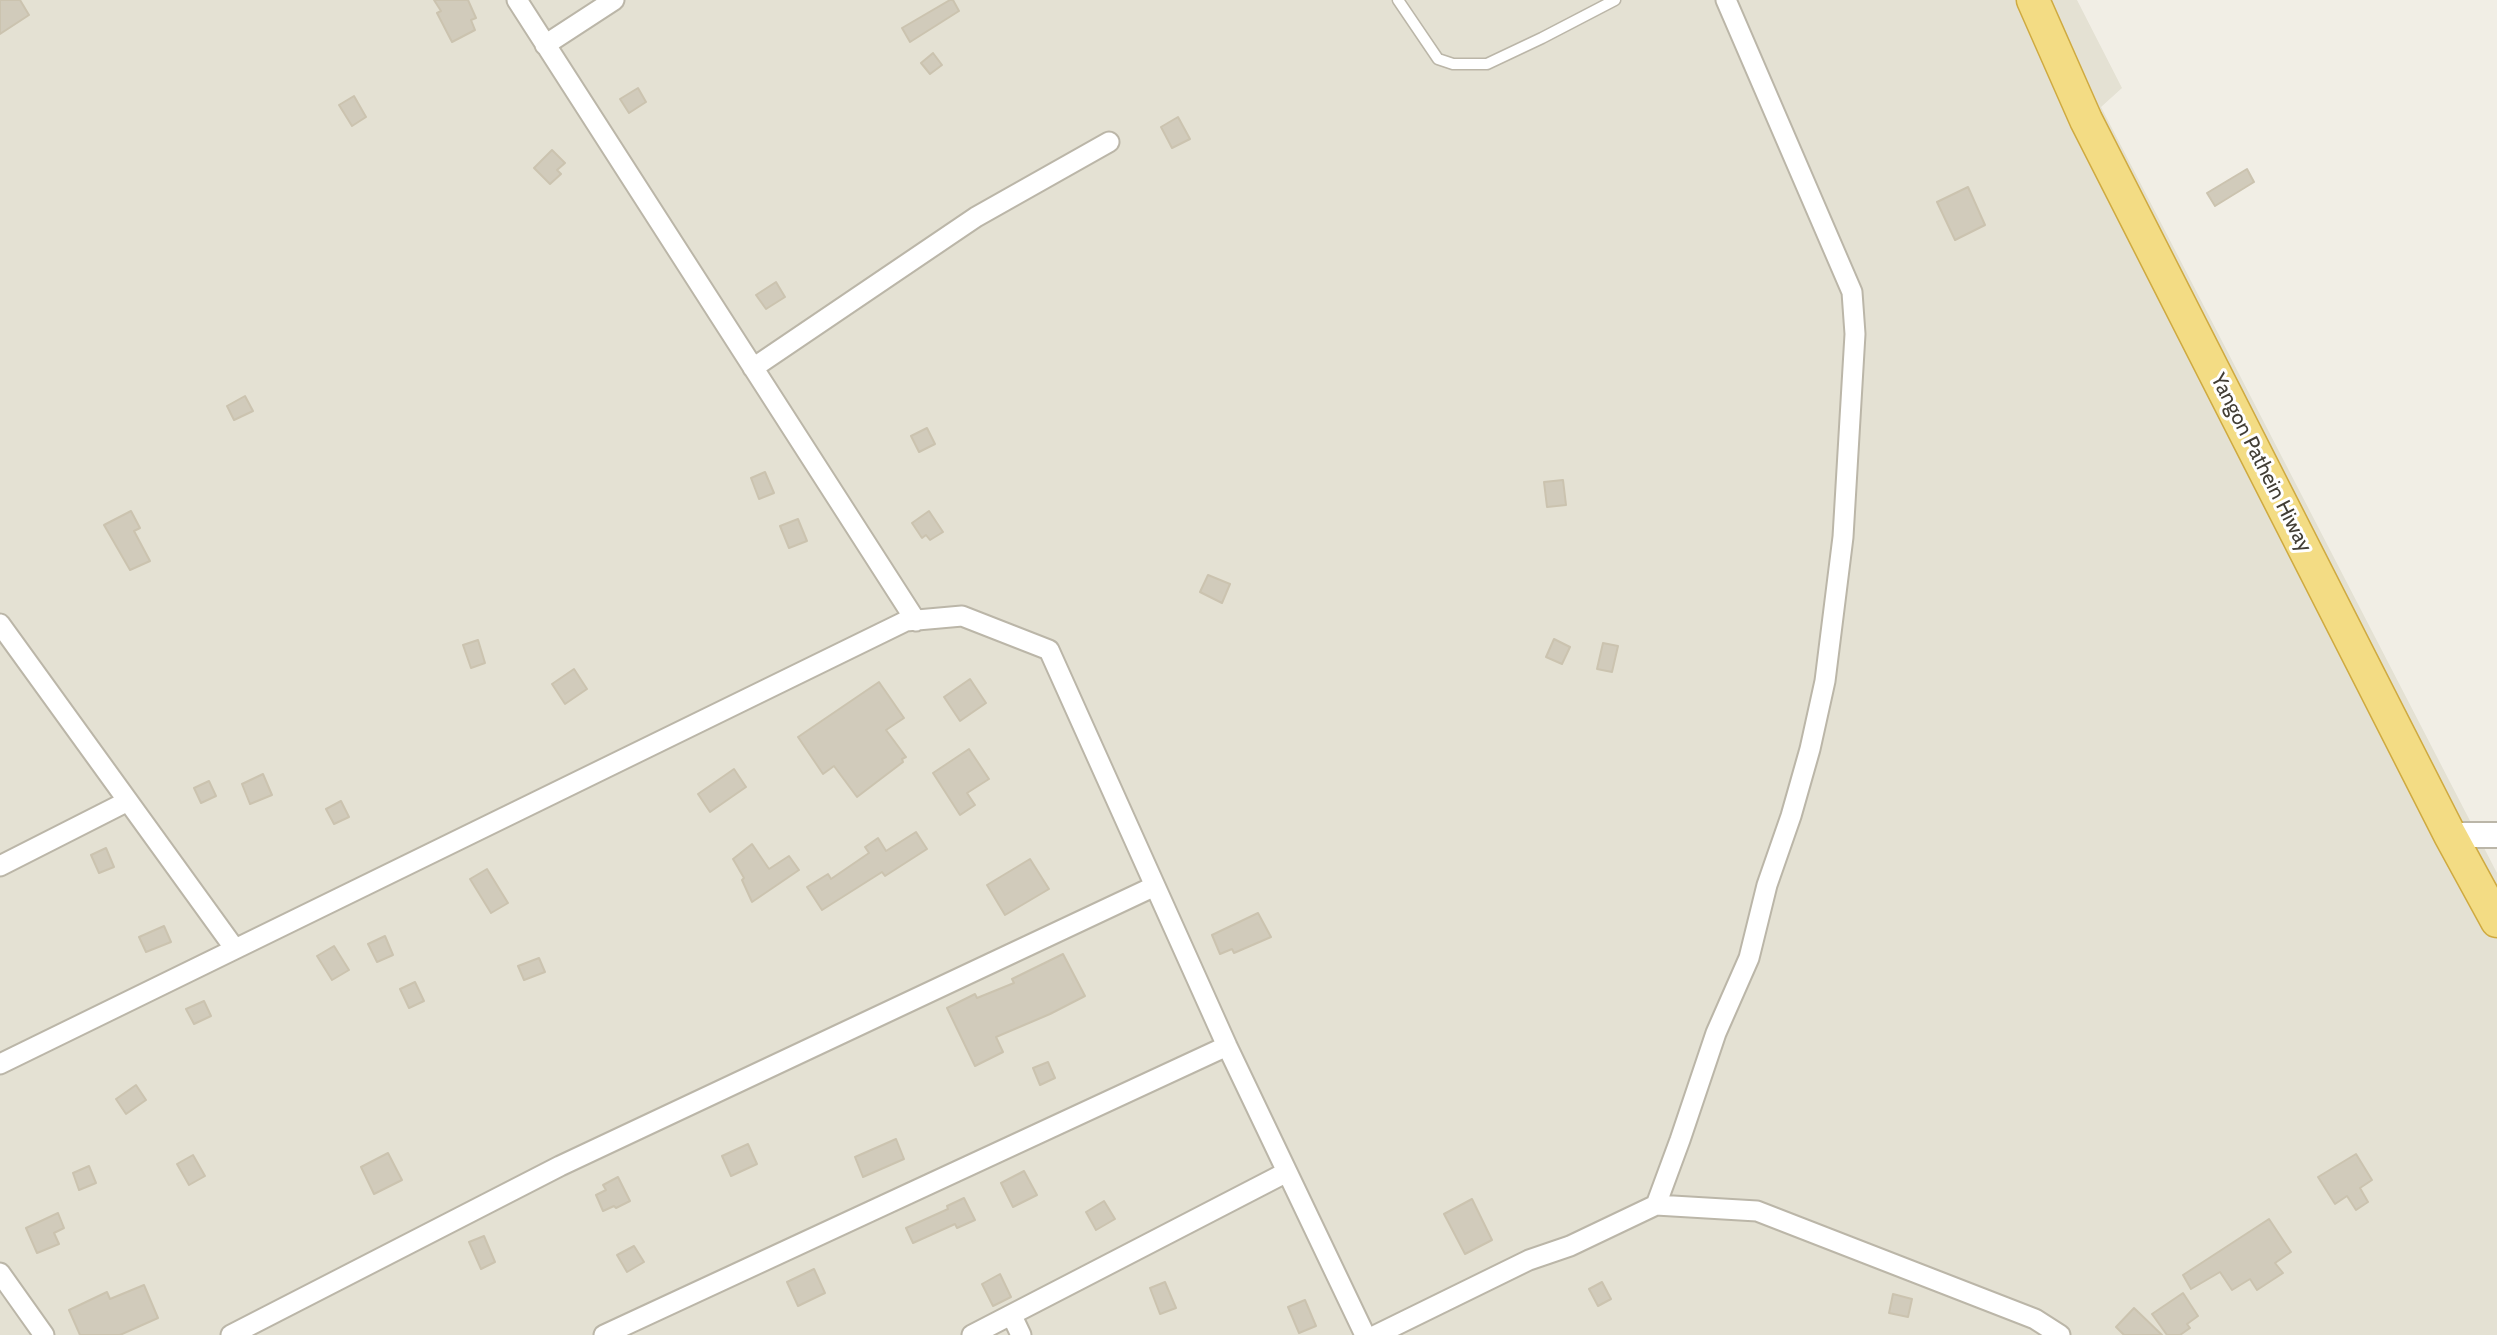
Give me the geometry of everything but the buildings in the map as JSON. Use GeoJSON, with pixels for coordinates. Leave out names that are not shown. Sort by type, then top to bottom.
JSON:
{"type":"FeatureCollection","features":[{"type":"Feature","properties":{"kind":"highway","name":"Yangon Pathein Hiway"},"geometry":{"type":"LineString","coordinates":[[2033,0],[2086,120],[2450,835],[2497,921]]}},
{"type":"Feature","properties":{"kind":"street"},"geometry":{"type":"LineString","coordinates":[[517,0],[916,621]]}},
{"type":"Feature","properties":{"kind":"street"},"geometry":{"type":"LineString","coordinates":[[545,45],[614,0]]}},
{"type":"Feature","properties":{"kind":"street"},"geometry":{"type":"LineString","coordinates":[[1656,1205],[1716,1033],[1749,958],[1767,885],[1810,749],[1825,681],[1843,537],[1851,409],[1855,334],[1852,292],[1726,0]]}},
{"type":"Feature","properties":{"kind":"street"},"geometry":{"type":"LineString","coordinates":[[753,368],[976,217],[1109,142]]}},
{"type":"Feature","properties":{"kind":"street"},"geometry":{"type":"LineString","coordinates":[[0,1064],[906,621],[962,615],[1049,650],[1227,1046],[1365,1335]]}},
{"type":"Feature","properties":{"kind":"street"},"geometry":{"type":"LineString","coordinates":[[0,624],[235,949]]}},
{"type":"Feature","properties":{"kind":"street"},"geometry":{"type":"LineString","coordinates":[[0,866],[128,801]]}},
{"type":"Feature","properties":{"kind":"street"},"geometry":{"type":"LineString","coordinates":[[2450,835],[2497,835]]}},
{"type":"Feature","properties":{"kind":"street"},"geometry":{"type":"LineString","coordinates":[[231,1335],[560,1166],[1155,886]]}},
{"type":"Feature","properties":{"kind":"street"},"geometry":{"type":"LineString","coordinates":[[604,1335],[626,1330],[1227,1046]]}},
{"type":"Feature","properties":{"kind":"street"},"geometry":{"type":"LineString","coordinates":[[972,1335],[1287,1172]]}},
{"type":"Feature","properties":{"kind":"street"},"geometry":{"type":"LineString","coordinates":[[1376,1335],[1529,1260],[1570,1247],[1656,1205],[1756,1211],[2035,1320],[2060,1335]]}},
{"type":"Feature","properties":{"kind":"street"},"geometry":{"type":"LineString","coordinates":[[0,1273],[44,1335]]}},
{"type":"Feature","properties":{"kind":"street"},"geometry":{"type":"LineString","coordinates":[[1012,1316],[1021,1335]]}},
{"type":"Feature","properties":{"kind":"lane"},"geometry":{"type":"LineString","coordinates":[[1398,0],[1438,59],[1453,64],[1487,64],[1615,0]]}},
{"type":"Feature","properties":{"kind":"shaded area"},"geometry":{"type":"Polygon","coordinates":[[[0,0],[2077,0],[2122,88],[2101,107],[2497,873],[2497,1335],[0,1335],[0,0]]]}}]}
